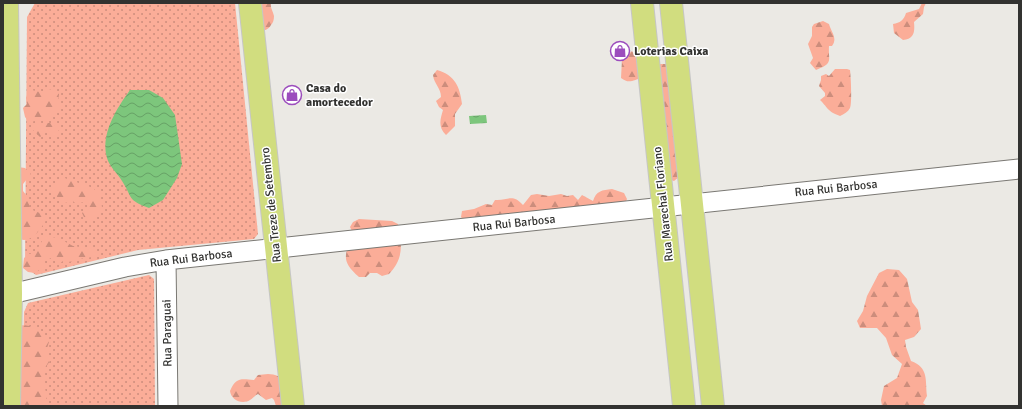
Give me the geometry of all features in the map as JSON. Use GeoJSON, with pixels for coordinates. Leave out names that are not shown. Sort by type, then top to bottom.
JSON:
{"type":"FeatureCollection","features":[{"type":"Feature","properties":{"kind":"main road","name":"Rua Treze de Setembro"},"geometry":{"type":"LineString","coordinates":[[250,3],[293,406]]}},
{"type":"Feature","properties":{"kind":"main road","name":"Rua Marechal Floriano"},"geometry":{"type":"LineString","coordinates":[[642,3],[684,406]]}},
{"type":"Feature","properties":{"kind":"main road"},"geometry":{"type":"LineString","coordinates":[[671,3],[713,406]]}},
{"type":"Feature","properties":{"kind":"main road"},"geometry":{"type":"LineString","coordinates":[[7,12],[7,294],[9,406]]}},
{"type":"Feature","properties":{"kind":"main road"},"geometry":{"type":"LineString","coordinates":[[678,349],[706,346]]}},
{"type":"Feature","properties":{"kind":"street","name":"Rua Rui Barbosa"},"geometry":{"type":"LineString","coordinates":[[7,294],[125,266],[166,260],[1019,169]]}},
{"type":"Feature","properties":{"kind":"street","name":"Rua Paraguai"},"geometry":{"type":"LineString","coordinates":[[166,260],[168,406]]}},
{"type":"Feature","properties":{"kind":"green space"},"geometry":{"type":"Polygon","coordinates":[[[35,3],[235,3],[258,234],[254,239],[138,250],[36,275],[25,267],[27,17],[35,3]]]}},
{"type":"Feature","properties":{"kind":"green space"},"geometry":{"type":"Polygon","coordinates":[[[241,3],[271,3],[274,20],[269,28],[265,30],[253,29],[241,3]]]}},
{"type":"Feature","properties":{"kind":"green space"},"geometry":{"type":"Polygon","coordinates":[[[922,3],[926,3],[923,14],[914,22],[912,37],[903,40],[894,33],[893,24],[901,21],[906,13],[919,9],[922,3]]]}},
{"type":"Feature","properties":{"kind":"green space"},"geometry":{"type":"Polygon","coordinates":[[[823,21],[829,24],[834,35],[834,43],[832,46],[829,46],[828,63],[816,70],[810,63],[813,58],[808,44],[812,36],[812,27],[814,24],[823,21]]]}},
{"type":"Feature","properties":{"kind":"green space"},"geometry":{"type":"Polygon","coordinates":[[[632,51],[639,62],[670,65],[679,177],[674,181],[668,179],[643,117],[646,112],[644,78],[627,81],[621,78],[622,59],[632,51]]]}},
{"type":"Feature","properties":{"kind":"green space"},"geometry":{"type":"Polygon","coordinates":[[[835,69],[850,70],[851,106],[848,111],[840,116],[830,111],[820,100],[825,96],[825,93],[819,86],[821,76],[826,74],[829,76],[835,69]]]}},
{"type":"Feature","properties":{"kind":"green space"},"geometry":{"type":"Polygon","coordinates":[[[437,70],[448,75],[456,82],[460,92],[462,104],[455,114],[455,126],[446,135],[443,132],[440,123],[443,110],[439,107],[436,101],[441,97],[433,75],[437,70]]]}},
{"type":"Feature","properties":{"kind":"green space"},"geometry":{"type":"Polygon","coordinates":[[[48,89],[54,90],[59,94],[58,103],[61,108],[48,120],[41,120],[40,123],[50,123],[59,127],[59,130],[55,135],[52,136],[47,131],[40,137],[33,130],[33,127],[36,126],[37,123],[35,121],[29,122],[25,117],[23,108],[27,104],[26,98],[28,92],[31,90],[41,92],[48,89]]]}},
{"type":"Feature","properties":{"kind":"green space"},"geometry":{"type":"Polygon","coordinates":[[[18,167],[25,168],[31,174],[23,184],[23,191],[27,196],[30,209],[42,214],[46,220],[34,236],[24,240],[19,239],[12,234],[18,167]]]}},
{"type":"Feature","properties":{"kind":"green space"},"geometry":{"type":"Polygon","coordinates":[[[63,177],[92,188],[100,194],[99,201],[102,206],[96,217],[85,219],[82,213],[87,209],[88,202],[75,203],[71,199],[66,203],[60,200],[52,191],[54,185],[63,177]]]}},
{"type":"Feature","properties":{"kind":"green space"},"geometry":{"type":"Polygon","coordinates":[[[612,189],[624,193],[627,199],[622,211],[470,227],[461,217],[462,211],[474,209],[486,204],[492,205],[495,200],[513,198],[523,205],[531,195],[537,194],[549,196],[561,194],[567,196],[573,195],[578,200],[582,195],[593,201],[598,193],[612,189]]]}},
{"type":"Feature","properties":{"kind":"green space"},"geometry":{"type":"Polygon","coordinates":[[[359,219],[392,221],[398,224],[401,251],[394,268],[389,274],[382,276],[377,273],[370,273],[366,277],[359,277],[346,261],[347,252],[353,233],[350,227],[353,222],[359,219]]]}},
{"type":"Feature","properties":{"kind":"green space"},"geometry":{"type":"Polygon","coordinates":[[[45,236],[58,238],[73,246],[93,249],[99,254],[73,262],[63,261],[60,263],[51,258],[45,261],[43,267],[35,273],[28,272],[23,268],[24,258],[29,254],[35,253],[45,236]]]}},
{"type":"Feature","properties":{"kind":"green space"},"geometry":{"type":"Polygon","coordinates":[[[887,269],[899,270],[907,279],[912,302],[918,310],[921,329],[914,337],[905,340],[911,361],[921,367],[925,375],[927,396],[923,403],[927,406],[882,406],[881,400],[884,386],[897,378],[902,364],[892,355],[886,338],[877,328],[860,328],[857,321],[863,311],[867,296],[879,273],[887,269]]]}},
{"type":"Feature","properties":{"kind":"green space"},"geometry":{"type":"Polygon","coordinates":[[[149,275],[154,279],[155,406],[22,406],[24,312],[28,303],[149,275]]]}},
{"type":"Feature","properties":{"kind":"green space"},"geometry":{"type":"Polygon","coordinates":[[[16,325],[35,328],[49,342],[47,348],[50,361],[43,371],[47,397],[43,406],[10,406],[16,325]]]}},
{"type":"Feature","properties":{"kind":"green space"},"geometry":{"type":"Polygon","coordinates":[[[268,374],[278,376],[293,386],[304,398],[304,406],[276,406],[272,398],[266,400],[258,394],[250,400],[244,402],[237,401],[232,397],[230,391],[234,383],[237,381],[242,379],[254,380],[258,375],[268,374]]]}},
{"type":"Feature","properties":{"kind":"water"},"geometry":{"type":"Polygon","coordinates":[[[130,90],[149,90],[163,98],[175,115],[182,164],[177,178],[163,200],[149,208],[137,203],[131,198],[110,164],[105,149],[111,122],[130,90]]]}},
{"type":"Feature","properties":{"kind":"water"},"geometry":{"type":"Polygon","coordinates":[[[486,115],[487,123],[470,124],[469,116],[486,115]]]}},
{"type":"Feature","properties":{"kind":"place","name":"Loterias Caixa"},"geometry":{"type":"Point","coordinates":[620,51]}},
{"type":"Feature","properties":{"kind":"place","name":"Casa do amortecedor"},"geometry":{"type":"Point","coordinates":[292,95]}}]}
